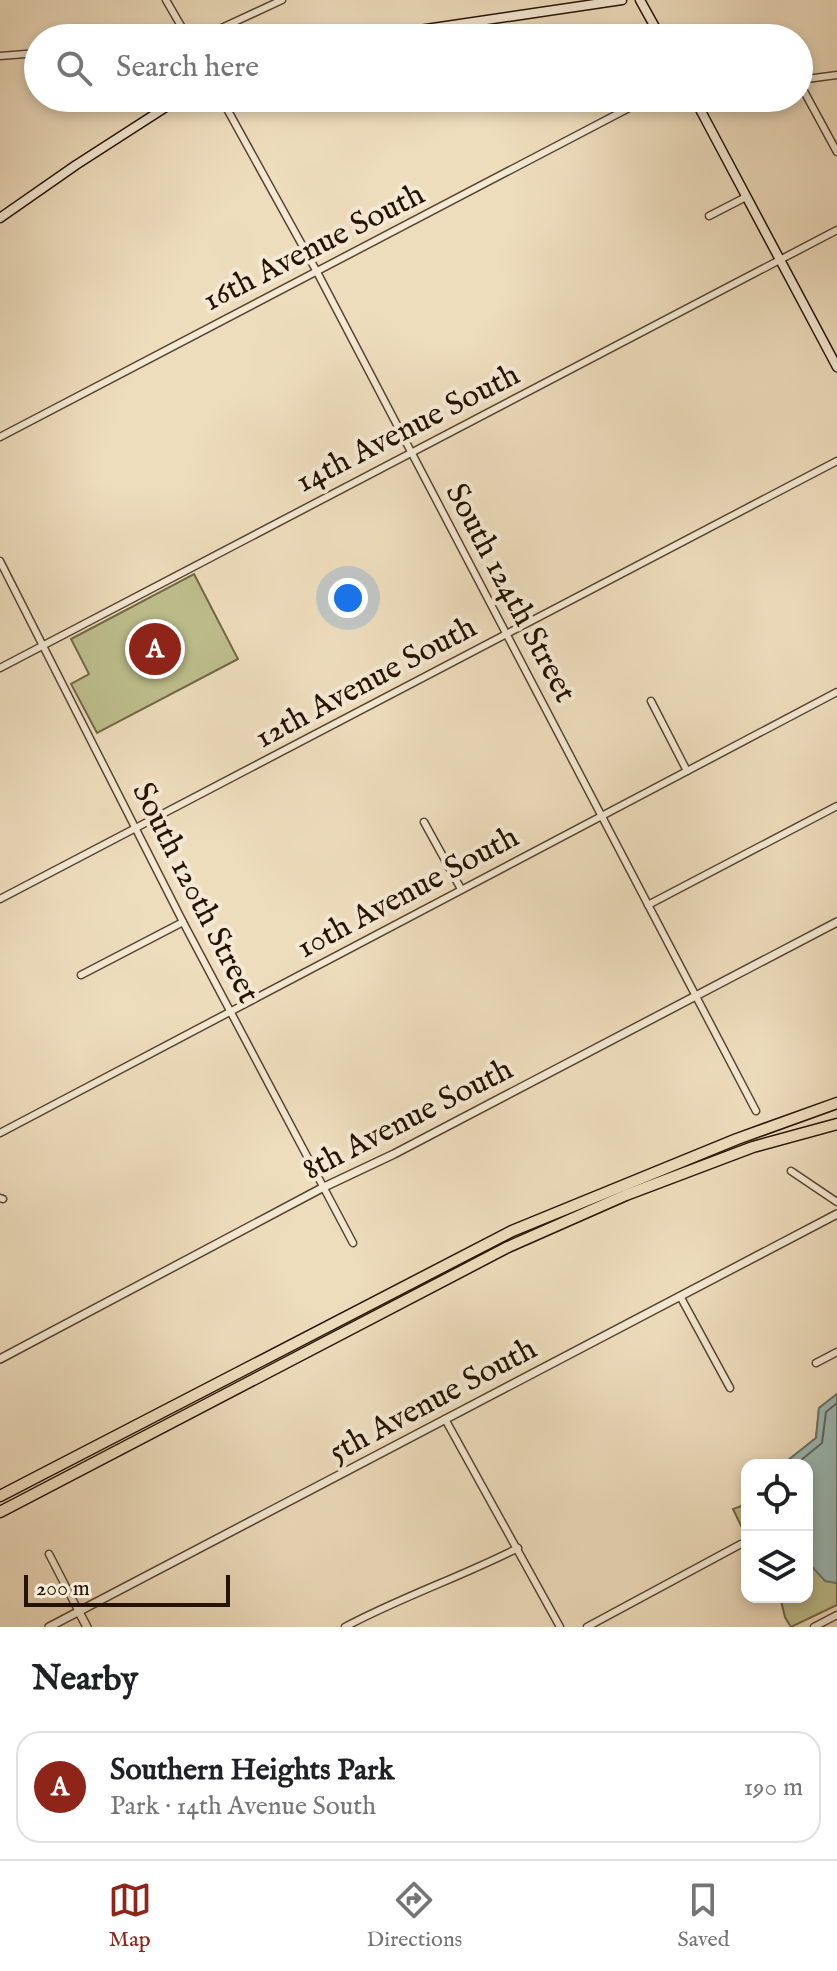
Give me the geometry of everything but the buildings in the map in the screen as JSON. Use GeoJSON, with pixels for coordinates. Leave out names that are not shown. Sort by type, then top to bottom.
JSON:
{"type":"FeatureCollection","features":[{"type":"Feature","properties":{"kind":"highway"},"geometry":{"type":"LineString","coordinates":[[0,1496],[512,1231],[837,1103]]}},
{"type":"Feature","properties":{"kind":"highway"},"geometry":{"type":"LineString","coordinates":[[774,1126],[837,1110]]}},
{"type":"Feature","properties":{"kind":"highway"},"geometry":{"type":"LineString","coordinates":[[0,1512],[508,1247],[640,1189],[753,1147],[837,1124]]}},
{"type":"Feature","properties":{"kind":"main road"},"geometry":{"type":"LineString","coordinates":[[460,24],[622,0]]}},
{"type":"Feature","properties":{"kind":"main road"},"geometry":{"type":"LineString","coordinates":[[640,0],[653,24]]}},
{"type":"Feature","properties":{"kind":"main road"},"geometry":{"type":"LineString","coordinates":[[0,218],[158,112]]}},
{"type":"Feature","properties":{"kind":"main road"},"geometry":{"type":"LineString","coordinates":[[701,112],[837,367]]}},
{"type":"Feature","properties":{"kind":"street"},"geometry":{"type":"LineString","coordinates":[[166,0],[180,24]]}},
{"type":"Feature","properties":{"kind":"street"},"geometry":{"type":"LineString","coordinates":[[235,24],[282,0]]}},
{"type":"Feature","properties":{"kind":"street"},"geometry":{"type":"LineString","coordinates":[[0,56],[24,54]]}},
{"type":"Feature","properties":{"kind":"street"},"geometry":{"type":"LineString","coordinates":[[813,79],[837,75]]}},
{"type":"Feature","properties":{"kind":"street"},"geometry":{"type":"LineString","coordinates":[[813,107],[837,152]]}},
{"type":"Feature","properties":{"kind":"street","name":"South 124th Street"},"geometry":{"type":"LineString","coordinates":[[229,112],[317,272],[756,1111]]}},
{"type":"Feature","properties":{"kind":"street","name":"16th Avenue South"},"geometry":{"type":"LineString","coordinates":[[0,437],[621,112]]}},
{"type":"Feature","properties":{"kind":"street"},"geometry":{"type":"LineString","coordinates":[[709,216],[746,197]]}},
{"type":"Feature","properties":{"kind":"street","name":"14th Avenue South"},"geometry":{"type":"LineString","coordinates":[[0,668],[837,230]]}},
{"type":"Feature","properties":{"kind":"street","name":"12th Avenue South"},"geometry":{"type":"LineString","coordinates":[[0,899],[837,461]]}},
{"type":"Feature","properties":{"kind":"street","name":"South 120th Street"},"geometry":{"type":"LineString","coordinates":[[0,561],[183,922],[353,1243]]}},
{"type":"Feature","properties":{"kind":"street","name":"10th Avenue South"},"geometry":{"type":"LineString","coordinates":[[0,1133],[837,692]]}},
{"type":"Feature","properties":{"kind":"street"},"geometry":{"type":"LineString","coordinates":[[651,701],[687,771]]}},
{"type":"Feature","properties":{"kind":"street"},"geometry":{"type":"LineString","coordinates":[[648,905],[837,806]]}},
{"type":"Feature","properties":{"kind":"street"},"geometry":{"type":"LineString","coordinates":[[424,822],[461,889]]}},
{"type":"Feature","properties":{"kind":"street"},"geometry":{"type":"LineString","coordinates":[[81,975],[183,922]]}},
{"type":"Feature","properties":{"kind":"street","name":"8th Avenue South"},"geometry":{"type":"LineString","coordinates":[[0,1359],[322,1188],[394,1154],[837,922]]}},
{"type":"Feature","properties":{"kind":"street"},"geometry":{"type":"LineString","coordinates":[[791,1171],[837,1202]]}},
{"type":"Feature","properties":{"kind":"street","name":"5th Avenue South"},"geometry":{"type":"LineString","coordinates":[[49,1627],[837,1214]]}},
{"type":"Feature","properties":{"kind":"street"},"geometry":{"type":"LineString","coordinates":[[680,1296],[730,1388]]}},
{"type":"Feature","properties":{"kind":"street"},"geometry":{"type":"LineString","coordinates":[[816,1363],[837,1352]]}},
{"type":"Feature","properties":{"kind":"street"},"geometry":{"type":"LineString","coordinates":[[445,1419],[560,1627]]}},
{"type":"Feature","properties":{"kind":"street"},"geometry":{"type":"LineString","coordinates":[[587,1627],[741,1544]]}},
{"type":"Feature","properties":{"kind":"street"},"geometry":{"type":"LineString","coordinates":[[345,1627],[387,1605],[479,1568],[518,1548]]}},
{"type":"Feature","properties":{"kind":"street"},"geometry":{"type":"LineString","coordinates":[[49,1554],[87,1627]]}},
{"type":"Feature","properties":{"kind":"street"},"geometry":{"type":"LineString","coordinates":[[814,1627],[837,1615]]}},
{"type":"Feature","properties":{"kind":"green space"},"geometry":{"type":"Polygon","coordinates":[[[194,574],[238,659],[97,733],[71,684],[89,674],[71,639],[194,574]]]}},
{"type":"Feature","properties":{"kind":"green space"},"geometry":{"type":"Polygon","coordinates":[[[837,1394],[837,1605],[791,1627],[782,1603],[813,1603],[813,1459],[790,1459],[816,1438],[819,1408],[837,1394]]]}},
{"type":"Feature","properties":{"kind":"green space"},"geometry":{"type":"Polygon","coordinates":[[[741,1506],[741,1526],[733,1509],[741,1506]]]}},
{"type":"Feature","properties":{"kind":"water"},"geometry":{"type":"Polygon","coordinates":[[[837,1394],[837,1583],[825,1581],[813,1568],[813,1459],[790,1459],[816,1438],[819,1408],[837,1394]]]}},
{"type":"Feature","properties":{"kind":"place","name":"Southern Heights Park"},"geometry":{"type":"Point","coordinates":[155,649]}}]}
